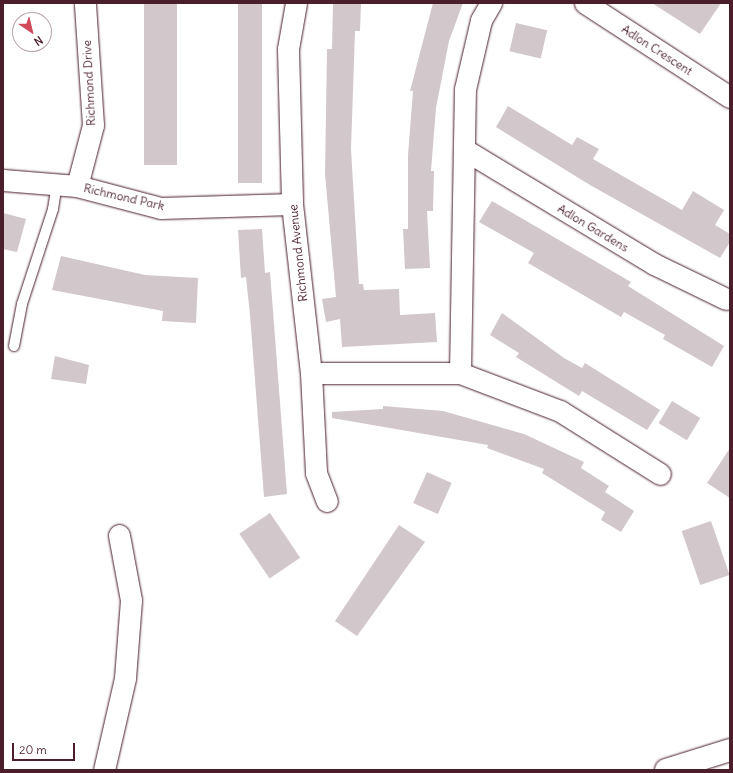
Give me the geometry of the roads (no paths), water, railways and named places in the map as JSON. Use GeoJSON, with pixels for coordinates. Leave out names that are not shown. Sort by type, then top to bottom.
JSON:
{"type":"FeatureCollection","features":[{"type":"Feature","properties":{"kind":"main road"},"geometry":{"type":"LineString","coordinates":[[666,770],[730,750]]}},
{"type":"Feature","properties":{"kind":"street","name":"Richmond Drive"},"geometry":{"type":"LineString","coordinates":[[77,186],[93,125],[85,3]]}},
{"type":"Feature","properties":{"kind":"street","name":"Richmond Avenue"},"geometry":{"type":"LineString","coordinates":[[296,3],[288,48],[292,204],[311,373],[316,473],[328,501]]}},
{"type":"Feature","properties":{"kind":"street"},"geometry":{"type":"LineString","coordinates":[[460,373],[465,89],[481,20],[491,3]]}},
{"type":"Feature","properties":{"kind":"street","name":"Adlon Crescent"},"geometry":{"type":"LineString","coordinates":[[585,3],[730,97]]}},
{"type":"Feature","properties":{"kind":"street","name":"Adlon Gardens"},"geometry":{"type":"LineString","coordinates":[[465,150],[654,264],[726,298]]}},
{"type":"Feature","properties":{"kind":"street","name":"Richmond Park"},"geometry":{"type":"LineString","coordinates":[[3,180],[77,186],[161,208],[292,204]]}},
{"type":"Feature","properties":{"kind":"street"},"geometry":{"type":"LineString","coordinates":[[311,373],[460,373],[560,411],[660,474]]}},
{"type":"Feature","properties":{"kind":"street"},"geometry":{"type":"LineString","coordinates":[[104,770],[125,678],[130,608],[119,535]]}},
{"type":"Feature","properties":{"kind":"lane"},"geometry":{"type":"LineString","coordinates":[[14,346],[22,304],[53,209],[57,184]]}}]}
